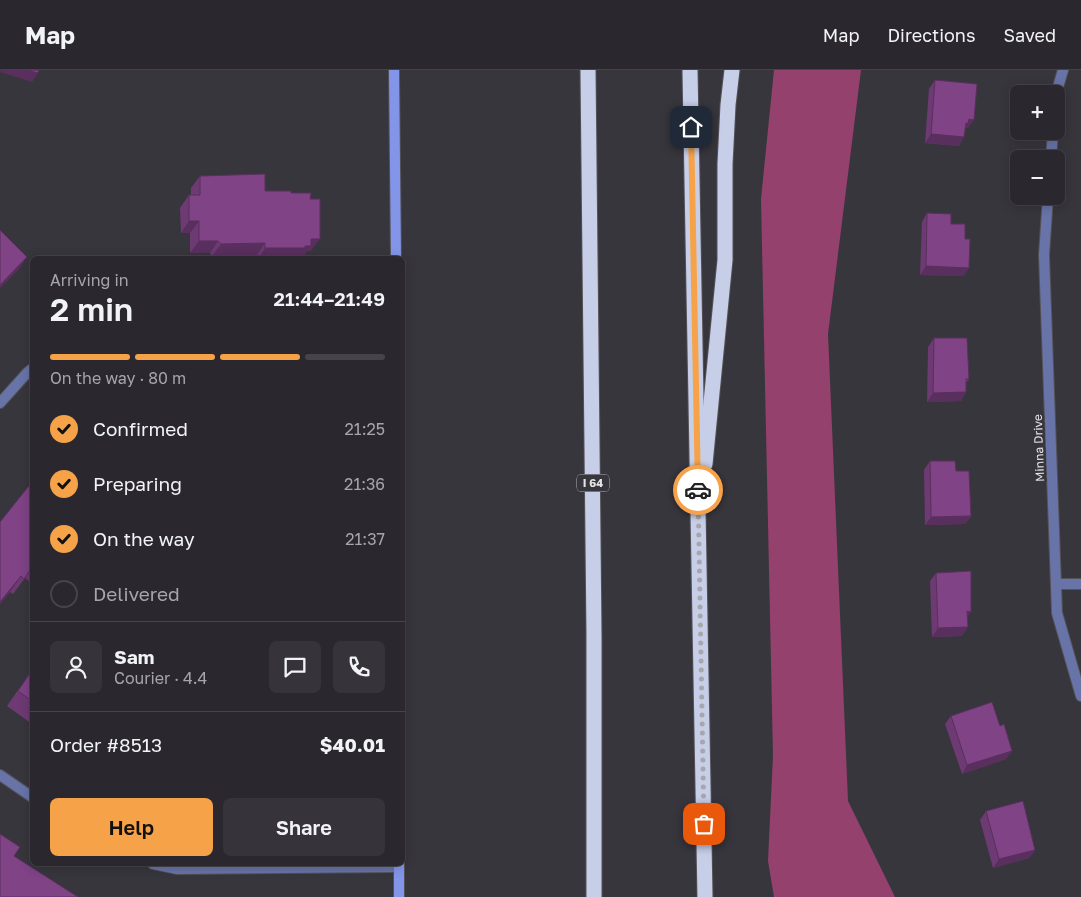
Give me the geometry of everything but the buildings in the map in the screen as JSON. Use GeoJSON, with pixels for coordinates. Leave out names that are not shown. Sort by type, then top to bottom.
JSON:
{"type":"FeatureCollection","features":[{"type":"Feature","properties":{"kind":"highway","name":"I 64"},"geometry":{"type":"LineString","coordinates":[[588,70],[594,634],[594,897]]}},
{"type":"Feature","properties":{"kind":"highway"},"geometry":{"type":"LineString","coordinates":[[690,70],[705,897]]}},
{"type":"Feature","properties":{"kind":"highway"},"geometry":{"type":"LineString","coordinates":[[699,535],[725,260],[725,164],[732,70]]}},
{"type":"Feature","properties":{"kind":"street"},"geometry":{"type":"LineString","coordinates":[[394,70],[396,256]]}},
{"type":"Feature","properties":{"kind":"street"},"geometry":{"type":"LineString","coordinates":[[1059,85],[1063,70]]}},
{"type":"Feature","properties":{"kind":"street","name":"Minna Drive"},"geometry":{"type":"LineString","coordinates":[[1047,205],[1044,255],[1057,613],[1081,696]]}},
{"type":"Feature","properties":{"kind":"street"},"geometry":{"type":"LineString","coordinates":[[0,402],[30,371]]}},
{"type":"Feature","properties":{"kind":"street"},"geometry":{"type":"LineString","coordinates":[[1057,584],[1081,584]]}},
{"type":"Feature","properties":{"kind":"street"},"geometry":{"type":"LineString","coordinates":[[0,775],[30,796]]}},
{"type":"Feature","properties":{"kind":"street"},"geometry":{"type":"LineString","coordinates":[[163,866],[177,869],[344,866]]}},
{"type":"Feature","properties":{"kind":"street"},"geometry":{"type":"LineString","coordinates":[[399,866],[399,897]]}},
{"type":"Feature","properties":{"kind":"shaded area"},"geometry":{"type":"Polygon","coordinates":[[[774,70],[861,70],[828,334],[848,801],[895,897],[774,897],[768,861],[773,756],[761,199],[774,70]]]}},
{"type":"Feature","properties":{"kind":"way so far"},"geometry":{"type":"LineString","coordinates":[[698,490],[704,824]]}},
{"type":"Feature","properties":{"kind":"route"},"geometry":{"type":"LineString","coordinates":[[691,127],[698,490]]}}]}
